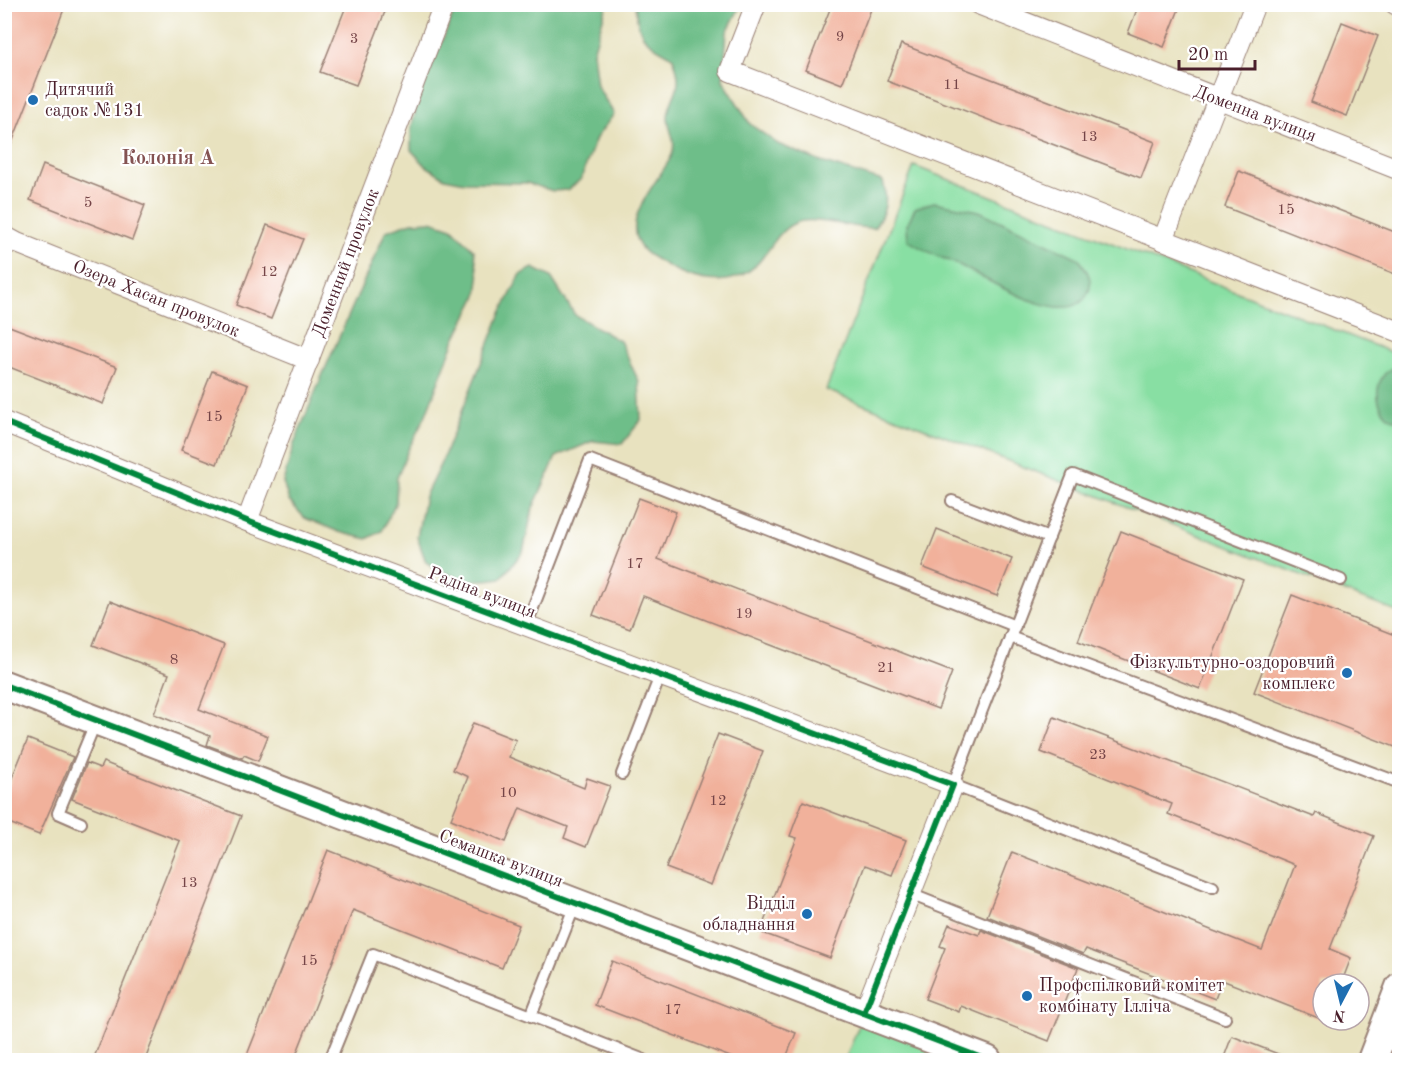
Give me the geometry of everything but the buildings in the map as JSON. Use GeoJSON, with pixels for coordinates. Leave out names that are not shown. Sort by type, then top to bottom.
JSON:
{"type":"FeatureCollection","features":[{"type":"Feature","properties":{"kind":"street","name":"Доменний провулок"},"geometry":{"type":"LineString","coordinates":[[248,521],[444,4]]}},
{"type":"Feature","properties":{"kind":"street"},"geometry":{"type":"LineString","coordinates":[[756,4],[730,71],[1400,332]]}},
{"type":"Feature","properties":{"kind":"street","name":"Доменна вулиця"},"geometry":{"type":"LineString","coordinates":[[978,4],[1217,100],[1400,170]]}},
{"type":"Feature","properties":{"kind":"street"},"geometry":{"type":"LineString","coordinates":[[1163,240],[1255,4]]}},
{"type":"Feature","properties":{"kind":"street"},"geometry":{"type":"LineString","coordinates":[[1395,4],[1400,6]]}},
{"type":"Feature","properties":{"kind":"street","name":"Озера Хасан провулок"},"geometry":{"type":"LineString","coordinates":[[4,236],[309,360]]}},
{"type":"Feature","properties":{"kind":"street","name":"Радіна вулиця"},"geometry":{"type":"LineString","coordinates":[[4,422],[248,521],[952,785]]}},
{"type":"Feature","properties":{"kind":"street","name":"Семашка вулиця"},"geometry":{"type":"LineString","coordinates":[[4,685],[987,1060]]}},
{"type":"Feature","properties":{"kind":"street"},"geometry":{"type":"LineString","coordinates":[[864,1013],[952,785]]}},
{"type":"Feature","properties":{"kind":"street"},"geometry":{"type":"LineString","coordinates":[[1372,1060],[1400,987]]}},
{"type":"Feature","properties":{"kind":"lane"},"geometry":{"type":"LineString","coordinates":[[526,626],[590,460],[1012,631],[1400,783]]}},
{"type":"Feature","properties":{"kind":"lane"},"geometry":{"type":"LineString","coordinates":[[1213,887],[952,785],[1073,475],[1341,580]]}},
{"type":"Feature","properties":{"kind":"lane"},"geometry":{"type":"LineString","coordinates":[[952,501],[1049,538]]}},
{"type":"Feature","properties":{"kind":"lane"},"geometry":{"type":"LineString","coordinates":[[622,774],[660,676]]}},
{"type":"Feature","properties":{"kind":"lane"},"geometry":{"type":"LineString","coordinates":[[81,823],[58,813],[96,721]]}},
{"type":"Feature","properties":{"kind":"lane"},"geometry":{"type":"LineString","coordinates":[[910,894],[1226,1018]]}},
{"type":"Feature","properties":{"kind":"lane"},"geometry":{"type":"LineString","coordinates":[[531,1016],[575,903]]}},
{"type":"Feature","properties":{"kind":"lane"},"geometry":{"type":"LineString","coordinates":[[330,1060],[373,954],[644,1060]]}},
{"type":"Feature","properties":{"kind":"green space"},"geometry":{"type":"Polygon","coordinates":[[[457,5],[607,5],[593,52],[597,86],[614,114],[596,138],[581,179],[568,190],[553,191],[527,183],[465,182],[445,178],[426,166],[411,150],[411,129],[419,97],[457,5]]]}},
{"type":"Feature","properties":{"kind":"green space"},"geometry":{"type":"Polygon","coordinates":[[[635,5],[741,5],[727,32],[723,80],[750,124],[778,144],[821,162],[883,181],[885,206],[874,228],[821,221],[801,221],[780,234],[753,268],[729,280],[716,281],[688,275],[645,252],[636,239],[637,215],[673,152],[668,114],[678,80],[673,57],[655,47],[644,37],[638,24],[635,5]]]}},
{"type":"Feature","properties":{"kind":"green space"},"geometry":{"type":"Polygon","coordinates":[[[914,166],[1399,355],[1399,613],[826,390],[914,166]]]}},
{"type":"Feature","properties":{"kind":"green space"},"geometry":{"type":"Polygon","coordinates":[[[934,202],[979,211],[1078,258],[1090,280],[1087,295],[1076,305],[1061,307],[1043,304],[1023,298],[914,244],[908,240],[907,225],[915,208],[934,202]]]}},
{"type":"Feature","properties":{"kind":"green space"},"geometry":{"type":"Polygon","coordinates":[[[431,221],[452,228],[474,250],[479,278],[477,296],[455,339],[425,417],[408,450],[397,478],[396,502],[382,531],[367,539],[339,532],[305,518],[289,501],[283,482],[294,444],[321,378],[386,231],[412,222],[431,221]]]}},
{"type":"Feature","properties":{"kind":"green space"},"geometry":{"type":"Polygon","coordinates":[[[533,268],[551,277],[575,315],[620,341],[639,382],[641,420],[622,444],[593,441],[556,457],[533,508],[523,552],[501,578],[462,579],[445,573],[426,562],[417,537],[425,496],[442,461],[501,313],[521,274],[533,268]]]}},
{"type":"Feature","properties":{"kind":"green space"},"geometry":{"type":"Polygon","coordinates":[[[1400,366],[1399,421],[1388,416],[1382,408],[1378,393],[1381,379],[1392,368],[1400,366]]]}},
{"type":"Feature","properties":{"kind":"green space"},"geometry":{"type":"Polygon","coordinates":[[[864,1013],[987,1060],[845,1060],[864,1013]]]}},
{"type":"Feature","properties":{"kind":"cycle path"},"geometry":{"type":"LineString","coordinates":[[4,422],[247,521],[953,785],[864,1013]]}},
{"type":"Feature","properties":{"kind":"cycle path"},"geometry":{"type":"LineString","coordinates":[[4,685],[987,1060]]}},
{"type":"Feature","properties":{"kind":"place","name":"Дитячий садок №131"},"geometry":{"type":"Point","coordinates":[33,100]}},
{"type":"Feature","properties":{"kind":"place","name":"Фізкультурно-оздоровчий комплекс"},"geometry":{"type":"Point","coordinates":[1347,673]}},
{"type":"Feature","properties":{"kind":"place","name":"Відділ обладнання"},"geometry":{"type":"Point","coordinates":[807,914]}},
{"type":"Feature","properties":{"kind":"place","name":"Профспілковий комітет комбінату Ілліча"},"geometry":{"type":"Point","coordinates":[1027,996]}},
{"type":"Feature","properties":{"kind":"district","name":"Колонія А"},"geometry":{"type":"Point","coordinates":[168,159]}}]}
